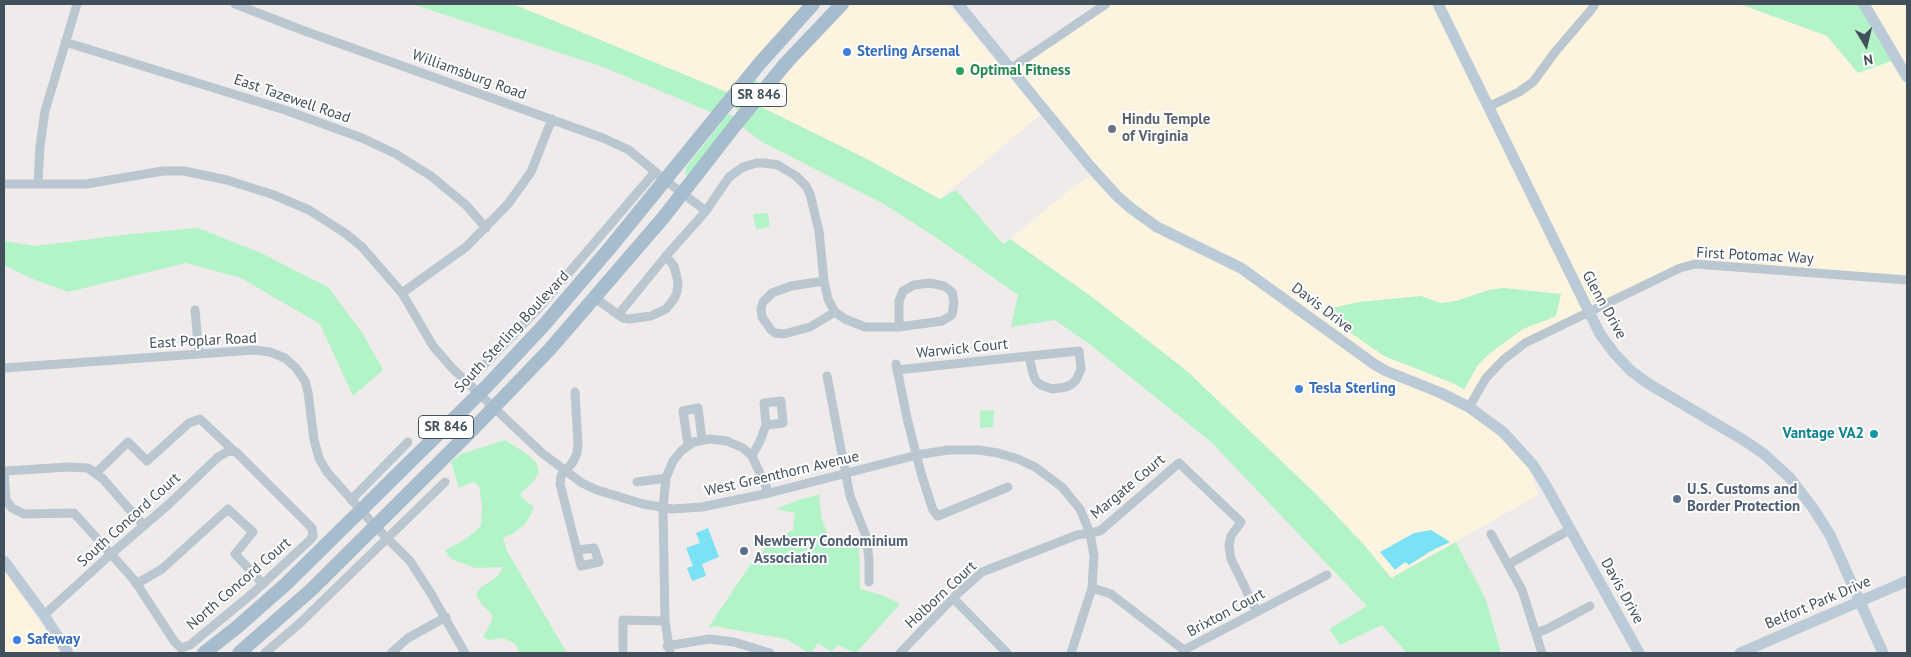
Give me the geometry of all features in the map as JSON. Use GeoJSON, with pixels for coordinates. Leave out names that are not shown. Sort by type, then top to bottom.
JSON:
{"type":"FeatureCollection","features":[{"type":"Feature","properties":{"kind":"main road","name":"South Sterling Boulevard"},"geometry":{"type":"LineString","coordinates":[[204,653],[264,605],[480,394],[544,325],[609,250],[660,176],[812,4]]}},
{"type":"Feature","properties":{"kind":"main road","name":"SR 846"},"geometry":{"type":"LineString","coordinates":[[238,653],[310,590],[494,408],[550,349],[683,192],[786,63],[842,4]]}},
{"type":"Feature","properties":{"kind":"main road","name":"Davis Drive"},"geometry":{"type":"LineString","coordinates":[[958,4],[1100,179],[1144,219],[1176,237],[1241,268],[1374,364],[1469,407],[1503,432],[1519,448],[1545,484],[1639,653]]}},
{"type":"Feature","properties":{"kind":"main road","name":"Glenn Drive"},"geometry":{"type":"LineString","coordinates":[[1438,4],[1600,334],[1631,371],[1764,454],[1790,478],[1814,508],[1830,535],[1883,653]]}},
{"type":"Feature","properties":{"kind":"main road"},"geometry":{"type":"LineString","coordinates":[[1864,4],[1907,76]]}},
{"type":"Feature","properties":{"kind":"main road"},"geometry":{"type":"LineString","coordinates":[[4,561],[44,615],[68,653]]}},
{"type":"Feature","properties":{"kind":"main road","name":"Belfort Park Drive"},"geometry":{"type":"LineString","coordinates":[[1740,653],[1907,581]]}},
{"type":"Feature","properties":{"kind":"street"},"geometry":{"type":"LineString","coordinates":[[38,184],[40,146],[45,111],[77,4]]}},
{"type":"Feature","properties":{"kind":"street","name":"Williamsburg Road"},"geometry":{"type":"LineString","coordinates":[[235,4],[311,34],[587,131],[629,150],[706,211]]}},
{"type":"Feature","properties":{"kind":"street"},"geometry":{"type":"LineString","coordinates":[[1010,69],[1106,4]]}},
{"type":"Feature","properties":{"kind":"street"},"geometry":{"type":"LineString","coordinates":[[1488,106],[1518,92],[1533,82],[1595,4]]}},
{"type":"Feature","properties":{"kind":"street","name":"East Tazewell Road"},"geometry":{"type":"LineString","coordinates":[[65,42],[285,110],[362,138],[396,154],[431,176],[466,205],[486,228]]}},
{"type":"Feature","properties":{"kind":"street"},"geometry":{"type":"LineString","coordinates":[[402,293],[466,247],[486,228],[527,180],[536,162],[552,119]]}},
{"type":"Feature","properties":{"kind":"street"},"geometry":{"type":"LineString","coordinates":[[618,315],[706,211],[729,178],[743,167],[756,163],[771,164],[796,176],[806,186],[810,194],[819,231],[824,281],[828,299],[835,312],[845,319],[864,327],[899,326],[942,321],[950,318],[954,308],[952,292],[944,286],[930,283],[914,285],[906,289],[899,301],[899,326]]}},
{"type":"Feature","properties":{"kind":"street","name":"West Greenthorn Avenue"},"geometry":{"type":"LineString","coordinates":[[4,184],[86,184],[172,170],[196,172],[228,180],[293,202],[328,221],[362,247],[402,293],[433,346],[452,368],[542,453],[582,483],[597,490],[643,504],[663,508],[702,507],[769,493],[917,455],[948,450],[963,449],[998,453],[1018,459],[1062,487],[1080,509],[1090,533],[1094,556],[1092,588],[1071,653]]}},
{"type":"Feature","properties":{"kind":"street"},"geometry":{"type":"LineString","coordinates":[[468,382],[660,176]]}},
{"type":"Feature","properties":{"kind":"street"},"geometry":{"type":"LineString","coordinates":[[595,298],[618,315],[629,319],[644,318],[658,313],[672,304],[677,292],[678,282],[674,266],[666,256]]}},
{"type":"Feature","properties":{"kind":"street","name":"First Potomac Way"},"geometry":{"type":"LineString","coordinates":[[1469,407],[1486,378],[1503,360],[1524,343],[1680,268],[1695,264],[1907,280]]}},
{"type":"Feature","properties":{"kind":"street"},"geometry":{"type":"LineString","coordinates":[[824,281],[791,286],[772,293],[766,298],[762,306],[762,317],[771,330],[775,333],[784,334],[810,327],[835,312]]}},
{"type":"Feature","properties":{"kind":"street"},"geometry":{"type":"LineString","coordinates":[[196,310],[199,354]]}},
{"type":"Feature","properties":{"kind":"street","name":"East Poplar Road"},"geometry":{"type":"LineString","coordinates":[[4,368],[259,350],[276,354],[291,363],[301,375],[306,387],[314,440],[319,458],[327,472],[375,526],[410,561],[446,617],[466,653]]}},
{"type":"Feature","properties":{"kind":"street","name":"Warwick Court"},"geometry":{"type":"LineString","coordinates":[[917,455],[896,367],[1078,350],[1081,366],[1080,374],[1068,386],[1047,388],[1041,386],[1034,378],[1029,356]]}},
{"type":"Feature","properties":{"kind":"street"},"geometry":{"type":"LineString","coordinates":[[827,376],[845,474],[853,505],[866,536],[869,582]]}},
{"type":"Feature","properties":{"kind":"street"},"geometry":{"type":"LineString","coordinates":[[575,392],[577,453],[573,462],[561,476],[560,484],[577,550]]}},
{"type":"Feature","properties":{"kind":"street"},"geometry":{"type":"LineString","coordinates":[[688,445],[683,411],[698,408],[702,440]]}},
{"type":"Feature","properties":{"kind":"street"},"geometry":{"type":"LineString","coordinates":[[96,473],[128,442],[147,462],[189,423],[200,419],[235,452]]}},
{"type":"Feature","properties":{"kind":"street"},"geometry":{"type":"LineString","coordinates":[[752,456],[766,425]]}},
{"type":"Feature","properties":{"kind":"street"},"geometry":{"type":"LineString","coordinates":[[769,493],[752,456],[743,448],[720,439],[702,440],[688,445],[673,461],[666,478],[663,508],[665,621],[668,649],[709,639],[734,642],[770,653]]}},
{"type":"Feature","properties":{"kind":"street"},"geometry":{"type":"LineString","coordinates":[[351,500],[408,442]]}},
{"type":"Feature","properties":{"kind":"street","name":"South Concord Court"},"geometry":{"type":"LineString","coordinates":[[44,615],[218,457],[229,451],[235,452]]}},
{"type":"Feature","properties":{"kind":"street","name":"North Concord Court"},"geometry":{"type":"LineString","coordinates":[[136,584],[174,641],[181,648],[190,645],[262,584],[313,536],[312,528],[304,519],[235,452]]}},
{"type":"Feature","properties":{"kind":"street"},"geometry":{"type":"LineString","coordinates":[[917,455],[933,510],[938,516],[1008,487]]}},
{"type":"Feature","properties":{"kind":"street","name":"Margate Court"},"geometry":{"type":"LineString","coordinates":[[1090,533],[1100,531],[1179,463],[1241,522],[1231,536],[1229,545],[1231,559],[1257,612]]}},
{"type":"Feature","properties":{"kind":"street"},"geometry":{"type":"LineString","coordinates":[[144,526],[96,473],[83,468],[69,467],[4,471],[6,500],[12,508],[24,514],[74,513],[136,584],[162,570],[228,508],[253,532],[235,554],[262,584]]}},
{"type":"Feature","properties":{"kind":"street"},"geometry":{"type":"LineString","coordinates":[[637,482],[666,478]]}},
{"type":"Feature","properties":{"kind":"street"},"geometry":{"type":"LineString","coordinates":[[265,653],[299,624],[445,482]]}},
{"type":"Feature","properties":{"kind":"street"},"geometry":{"type":"LineString","coordinates":[[1509,564],[1570,529]]}},
{"type":"Feature","properties":{"kind":"street","name":"Holborn Court"},"geometry":{"type":"LineString","coordinates":[[904,652],[954,598],[982,572],[1077,534],[1090,533]]}},
{"type":"Feature","properties":{"kind":"street"},"geometry":{"type":"LineString","coordinates":[[1491,534],[1522,590],[1542,653]]}},
{"type":"Feature","properties":{"kind":"street","name":"Brixton Court"},"geometry":{"type":"LineString","coordinates":[[1092,588],[1111,594],[1184,650],[1327,575]]}},
{"type":"Feature","properties":{"kind":"street"},"geometry":{"type":"LineString","coordinates":[[954,598],[1007,653]]}},
{"type":"Feature","properties":{"kind":"street"},"geometry":{"type":"LineString","coordinates":[[1536,633],[1590,606]]}},
{"type":"Feature","properties":{"kind":"street"},"geometry":{"type":"LineString","coordinates":[[391,653],[408,638],[446,617]]}},
{"type":"Feature","properties":{"kind":"street"},"geometry":{"type":"LineString","coordinates":[[623,649],[623,620],[665,621]]}},
{"type":"Feature","properties":{"kind":"shaded area"},"geometry":{"type":"Polygon","coordinates":[[[513,4],[813,4],[734,95],[513,4]]]}},
{"type":"Feature","properties":{"kind":"shaded area"},"geometry":{"type":"Polygon","coordinates":[[[842,4],[948,4],[1041,114],[940,199],[867,159],[753,103],[842,4]]]}},
{"type":"Feature","properties":{"kind":"shaded area"},"geometry":{"type":"Polygon","coordinates":[[[1106,4],[1740,4],[1827,36],[1859,73],[1864,4],[1907,4],[1907,280],[1695,264],[1588,312],[1503,360],[1469,407],[1386,371],[1259,280],[1144,219],[1010,69],[1106,4]],[[1504,288],[1489,290],[1456,301],[1441,303],[1421,296],[1359,302],[1329,317],[1384,356],[1455,384],[1464,390],[1477,366],[1490,353],[1523,329],[1549,320],[1561,294],[1504,288]]]}},
{"type":"Feature","properties":{"kind":"shaded area"},"geometry":{"type":"Polygon","coordinates":[[[1090,177],[1114,200],[1147,225],[1250,279],[1355,356],[1439,394],[1492,429],[1529,466],[1538,495],[1391,578],[1365,546],[1318,496],[1188,372],[1092,297],[1010,239],[1077,184],[1090,177]]]}},
{"type":"Feature","properties":{"kind":"shaded area"},"geometry":{"type":"Polygon","coordinates":[[[4,570],[6,572],[60,653],[4,653],[4,570]]]}},
{"type":"Feature","properties":{"kind":"green space"},"geometry":{"type":"Polygon","coordinates":[[[412,4],[513,4],[729,93],[713,113],[603,67],[412,4]]]}},
{"type":"Feature","properties":{"kind":"green space"},"geometry":{"type":"Polygon","coordinates":[[[1740,4],[1864,4],[1897,59],[1858,73],[1827,36],[1740,4]]]}},
{"type":"Feature","properties":{"kind":"green space"},"geometry":{"type":"Polygon","coordinates":[[[753,78],[762,85],[743,111],[730,106],[753,78]]]}},
{"type":"Feature","properties":{"kind":"green space"},"geometry":{"type":"Polygon","coordinates":[[[753,103],[867,159],[940,199],[956,190],[1003,244],[1010,239],[1092,297],[1188,372],[1318,496],[1365,546],[1391,578],[1456,542],[1486,600],[1501,653],[1407,653],[1382,625],[1340,645],[1329,629],[1367,606],[1211,442],[1092,346],[1055,320],[1011,327],[1018,295],[934,236],[882,203],[762,142],[737,123],[753,103]]]}},
{"type":"Feature","properties":{"kind":"green space"},"geometry":{"type":"Polygon","coordinates":[[[725,113],[736,117],[688,175],[685,175],[686,167],[721,123],[725,113]]]}},
{"type":"Feature","properties":{"kind":"green space"},"geometry":{"type":"Polygon","coordinates":[[[768,213],[770,227],[756,229],[753,214],[768,213]]]}},
{"type":"Feature","properties":{"kind":"green space"},"geometry":{"type":"Polygon","coordinates":[[[198,228],[261,253],[328,287],[363,334],[383,370],[353,396],[320,324],[241,278],[186,263],[68,292],[30,278],[4,265],[4,241],[36,246],[198,228]]]}},
{"type":"Feature","properties":{"kind":"green space"},"geometry":{"type":"Polygon","coordinates":[[[1504,288],[1561,294],[1556,316],[1523,329],[1490,353],[1477,366],[1464,390],[1455,384],[1384,356],[1328,317],[1332,308],[1359,302],[1421,296],[1441,303],[1456,301],[1489,290],[1504,288]]]}},
{"type":"Feature","properties":{"kind":"green space"},"geometry":{"type":"Polygon","coordinates":[[[994,410],[993,427],[980,428],[980,411],[994,410]]]}},
{"type":"Feature","properties":{"kind":"green space"},"geometry":{"type":"Polygon","coordinates":[[[505,440],[536,462],[539,472],[534,481],[520,494],[523,499],[534,507],[531,514],[525,524],[514,533],[503,538],[507,551],[567,653],[520,653],[515,644],[503,638],[489,640],[483,637],[493,618],[476,595],[480,588],[498,576],[503,567],[475,568],[451,559],[445,550],[466,539],[481,526],[482,505],[479,486],[473,482],[459,488],[451,462],[461,454],[505,440]]]}},
{"type":"Feature","properties":{"kind":"green space"},"geometry":{"type":"Polygon","coordinates":[[[821,494],[819,499],[822,520],[831,542],[851,543],[859,546],[860,589],[882,595],[900,604],[856,653],[837,645],[832,652],[818,643],[809,653],[786,639],[714,626],[708,628],[750,565],[769,544],[793,530],[795,513],[776,509],[801,499],[821,494]]]}},
{"type":"Feature","properties":{"kind":"water"},"geometry":{"type":"Polygon","coordinates":[[[708,528],[719,557],[702,564],[706,576],[692,581],[687,568],[693,566],[686,548],[700,543],[696,533],[708,528]]]}},
{"type":"Feature","properties":{"kind":"water"},"geometry":{"type":"Polygon","coordinates":[[[1431,530],[1450,542],[1409,565],[1405,562],[1395,570],[1380,552],[1414,533],[1431,530]]]}},
{"type":"Feature","properties":{"kind":"place","name":"Sterling Arsenal"},"geometry":{"type":"Point","coordinates":[847,52]}},
{"type":"Feature","properties":{"kind":"place","name":"Optimal Fitness"},"geometry":{"type":"Point","coordinates":[960,71]}},
{"type":"Feature","properties":{"kind":"place","name":"Hindu Temple of Virginia"},"geometry":{"type":"Point","coordinates":[1112,129]}},
{"type":"Feature","properties":{"kind":"place","name":"Tesla Sterling"},"geometry":{"type":"Point","coordinates":[1299,389]}},
{"type":"Feature","properties":{"kind":"place","name":"Vantage VA2"},"geometry":{"type":"Point","coordinates":[1874,434]}},
{"type":"Feature","properties":{"kind":"place","name":"U.S. Customs and Border Protection"},"geometry":{"type":"Point","coordinates":[1677,499]}},
{"type":"Feature","properties":{"kind":"place","name":"Newberry Condominium Association"},"geometry":{"type":"Point","coordinates":[744,551]}},
{"type":"Feature","properties":{"kind":"place","name":"Safeway"},"geometry":{"type":"Point","coordinates":[17,640]}}]}
